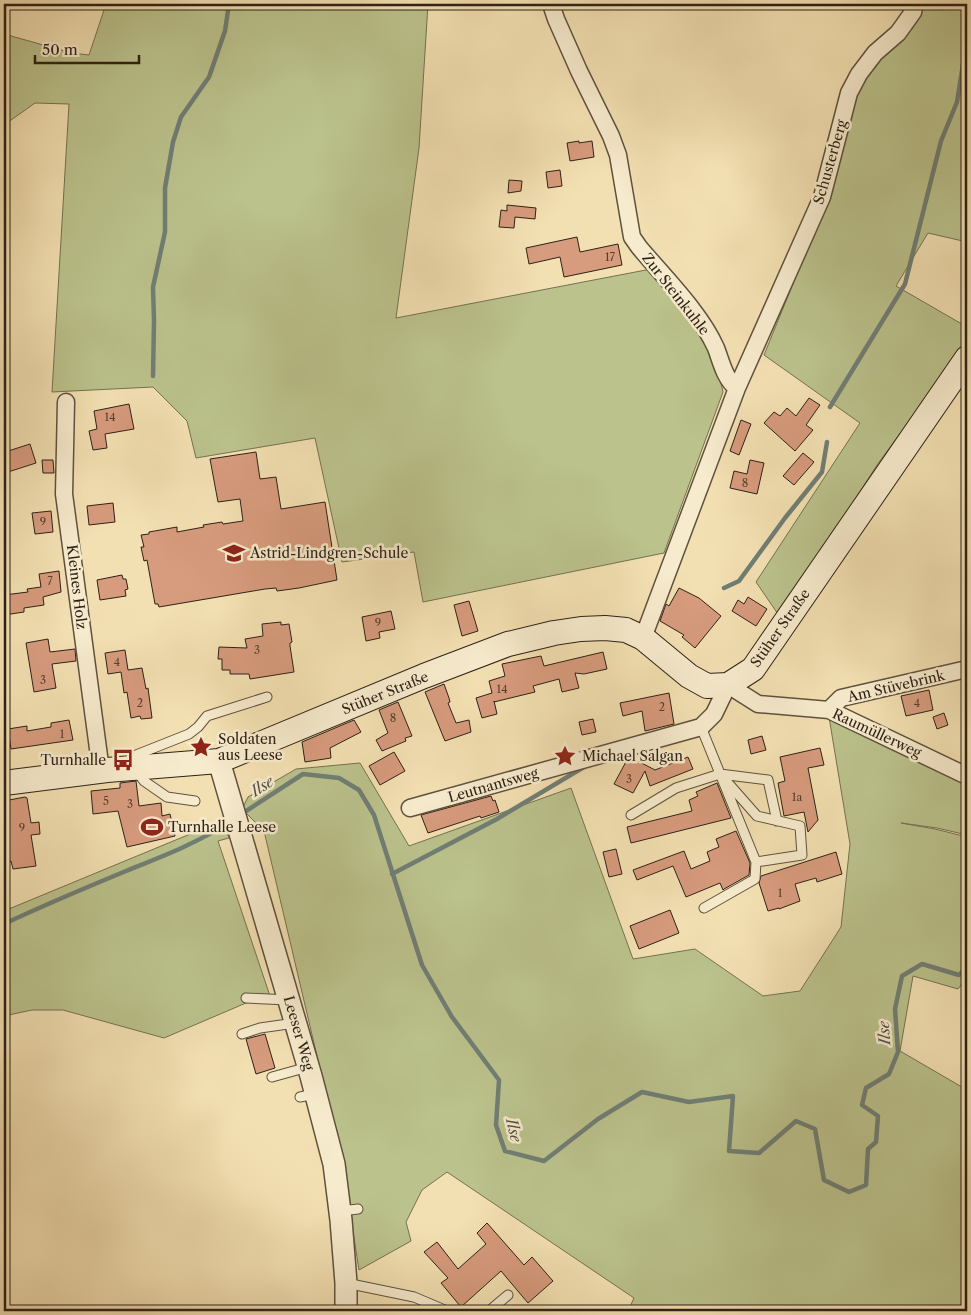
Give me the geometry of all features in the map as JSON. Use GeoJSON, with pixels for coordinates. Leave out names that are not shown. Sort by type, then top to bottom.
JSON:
{"type":"FeatureCollection","features":[{"type":"Feature","properties":{"kind":"main road","name":"Stüher Straße"},"geometry":{"type":"LineString","coordinates":[[728,684],[753,669],[967,358]]}},
{"type":"Feature","properties":{"kind":"main road","name":"Stüher Straße"},"geometry":{"type":"LineString","coordinates":[[4,783],[101,771],[219,761],[424,676],[508,644],[554,633],[581,629],[628,629]]}},
{"type":"Feature","properties":{"kind":"main road"},"geometry":{"type":"LineString","coordinates":[[628,629],[689,676],[708,686],[728,684]]}},
{"type":"Feature","properties":{"kind":"street","name":"Zur Steinkuhle"},"geometry":{"type":"LineString","coordinates":[[551,4],[578,71],[612,136],[618,155],[632,237],[698,317],[715,345],[730,384],[736,388]]}},
{"type":"Feature","properties":{"kind":"street","name":"Schusterberg"},"geometry":{"type":"LineString","coordinates":[[736,388],[822,197],[849,93],[859,74],[875,53],[898,33],[913,12],[915,4]]}},
{"type":"Feature","properties":{"kind":"street"},"geometry":{"type":"LineString","coordinates":[[628,629],[736,388]]}},
{"type":"Feature","properties":{"kind":"street","name":"Kleines Holz"},"geometry":{"type":"LineString","coordinates":[[66,402],[64,494],[101,771]]}},
{"type":"Feature","properties":{"kind":"street","name":"Am Stüvebrink"},"geometry":{"type":"LineString","coordinates":[[829,710],[841,698],[967,669]]}},
{"type":"Feature","properties":{"kind":"street"},"geometry":{"type":"LineString","coordinates":[[701,727],[714,714],[728,684]]}},
{"type":"Feature","properties":{"kind":"street","name":"Raumüllerweg"},"geometry":{"type":"LineString","coordinates":[[728,684],[758,704],[829,710],[967,776]]}},
{"type":"Feature","properties":{"kind":"street","name":"Leutnantsweg"},"geometry":{"type":"LineString","coordinates":[[410,808],[701,727]]}},
{"type":"Feature","properties":{"kind":"street","name":"Leeser Weg"},"geometry":{"type":"LineString","coordinates":[[219,761],[308,1067],[308,1096],[349,1210],[346,1311]]}},
{"type":"Feature","properties":{"kind":"lane"},"geometry":{"type":"LineString","coordinates":[[554,633],[573,621],[580,620]]}},
{"type":"Feature","properties":{"kind":"lane"},"geometry":{"type":"LineString","coordinates":[[195,801],[167,797],[144,781],[134,768],[136,755],[189,734],[207,716],[267,697]]}},
{"type":"Feature","properties":{"kind":"lane"},"geometry":{"type":"LineString","coordinates":[[701,727],[756,862],[755,879],[704,908]]}},
{"type":"Feature","properties":{"kind":"lane"},"geometry":{"type":"LineString","coordinates":[[720,774],[757,816],[800,826],[802,856],[756,862]]}},
{"type":"Feature","properties":{"kind":"lane"},"geometry":{"type":"LineString","coordinates":[[632,815],[676,788],[720,774],[768,780],[777,821]]}},
{"type":"Feature","properties":{"kind":"lane"},"geometry":{"type":"LineString","coordinates":[[246,998],[289,1000]]}},
{"type":"Feature","properties":{"kind":"lane"},"geometry":{"type":"LineString","coordinates":[[242,1034],[260,1028],[296,1022]]}},
{"type":"Feature","properties":{"kind":"lane"},"geometry":{"type":"LineString","coordinates":[[272,1077],[308,1067]]}},
{"type":"Feature","properties":{"kind":"lane"},"geometry":{"type":"LineString","coordinates":[[346,1283],[414,1297],[447,1311]]}},
{"type":"Feature","properties":{"kind":"lane"},"geometry":{"type":"LineString","coordinates":[[489,1311],[508,1295]]}},
{"type":"Feature","properties":{"kind":"green space"},"geometry":{"type":"Polygon","coordinates":[[[106,4],[428,4],[419,148],[396,318],[651,269],[703,334],[719,374],[723,392],[664,553],[423,602],[414,552],[342,562],[315,438],[196,458],[187,421],[153,387],[52,392],[69,104],[35,103],[4,125],[4,34],[72,53],[89,55],[106,4]]]}},
{"type":"Feature","properties":{"kind":"green space"},"geometry":{"type":"Polygon","coordinates":[[[921,4],[967,4],[967,242],[928,233],[896,286],[967,327],[967,342],[877,465],[780,617],[756,582],[860,423],[764,355],[828,198],[853,102],[862,78],[921,4]]]}},
{"type":"Feature","properties":{"kind":"green space"},"geometry":{"type":"Polygon","coordinates":[[[829,717],[967,784],[967,835],[937,828],[901,823],[967,837],[967,977],[958,989],[913,976],[900,1051],[967,1090],[967,1311],[628,1311],[634,1298],[447,1172],[422,1190],[406,1222],[411,1241],[359,1270],[342,1162],[264,831],[242,809],[248,797],[296,769],[360,763],[409,846],[571,788],[633,959],[695,949],[763,996],[800,991],[841,927],[850,844],[829,717]]]}},
{"type":"Feature","properties":{"kind":"green space"},"geometry":{"type":"Polygon","coordinates":[[[224,820],[229,838],[218,841],[271,999],[246,1003],[164,1038],[63,1010],[32,1010],[4,1016],[4,911],[224,820]]]}},
{"type":"Feature","properties":{"kind":"building"},"geometry":{"type":"Polygon","coordinates":[[[579,141],[579,143],[592,141],[594,157],[570,161],[567,143],[579,141]]]}},
{"type":"Feature","properties":{"kind":"building"},"geometry":{"type":"Polygon","coordinates":[[[560,170],[562,186],[548,188],[546,172],[560,170]]]}},
{"type":"Feature","properties":{"kind":"building"},"geometry":{"type":"Polygon","coordinates":[[[509,180],[522,181],[521,191],[508,193],[509,180]]]}},
{"type":"Feature","properties":{"kind":"building"},"geometry":{"type":"Polygon","coordinates":[[[507,205],[536,208],[535,219],[515,217],[514,228],[499,227],[501,210],[507,211],[507,205]]]}},
{"type":"Feature","properties":{"kind":"building"},"geometry":{"type":"Polygon","coordinates":[[[577,237],[580,252],[618,244],[622,265],[564,277],[560,257],[529,264],[526,248],[577,237]]]}},
{"type":"Feature","properties":{"kind":"building"},"geometry":{"type":"Polygon","coordinates":[[[809,398],[820,405],[806,425],[813,430],[795,451],[764,423],[774,412],[780,416],[787,408],[796,416],[809,398]]]}},
{"type":"Feature","properties":{"kind":"building"},"geometry":{"type":"Polygon","coordinates":[[[129,404],[134,429],[105,434],[107,448],[93,450],[89,431],[97,429],[94,411],[129,404]]]}},
{"type":"Feature","properties":{"kind":"building"},"geometry":{"type":"Polygon","coordinates":[[[741,420],[751,424],[739,455],[730,451],[741,420]]]}},
{"type":"Feature","properties":{"kind":"building"},"geometry":{"type":"Polygon","coordinates":[[[30,444],[36,463],[8,472],[4,457],[7,456],[5,452],[30,444]]]}},
{"type":"Feature","properties":{"kind":"building"},"geometry":{"type":"Polygon","coordinates":[[[256,452],[260,479],[276,477],[281,509],[325,502],[337,580],[299,588],[277,591],[276,588],[265,589],[159,607],[158,604],[155,604],[147,560],[144,561],[141,547],[144,547],[141,535],[177,527],[177,532],[204,527],[203,525],[243,521],[240,499],[218,502],[210,459],[256,452]]]}},
{"type":"Feature","properties":{"kind":"building"},"geometry":{"type":"Polygon","coordinates":[[[803,453],[814,462],[794,485],[783,476],[803,453]]]}},
{"type":"Feature","properties":{"kind":"building"},"geometry":{"type":"Polygon","coordinates":[[[42,460],[53,460],[54,473],[43,473],[42,460]]]}},
{"type":"Feature","properties":{"kind":"building"},"geometry":{"type":"Polygon","coordinates":[[[750,460],[764,463],[757,494],[730,488],[734,471],[747,474],[750,460]]]}},
{"type":"Feature","properties":{"kind":"building"},"geometry":{"type":"Polygon","coordinates":[[[113,503],[115,522],[89,525],[87,506],[113,503]]]}},
{"type":"Feature","properties":{"kind":"building"},"geometry":{"type":"Polygon","coordinates":[[[51,511],[53,532],[35,534],[32,513],[51,511]]]}},
{"type":"Feature","properties":{"kind":"building"},"geometry":{"type":"Polygon","coordinates":[[[59,571],[61,592],[43,597],[44,605],[24,608],[24,612],[4,615],[4,595],[28,592],[27,589],[41,587],[39,574],[59,571]]]}},
{"type":"Feature","properties":{"kind":"building"},"geometry":{"type":"Polygon","coordinates":[[[122,575],[123,579],[126,579],[128,589],[125,590],[126,596],[100,600],[97,580],[122,575]]]}},
{"type":"Feature","properties":{"kind":"building"},"geometry":{"type":"Polygon","coordinates":[[[679,588],[699,598],[721,616],[695,648],[682,637],[684,635],[660,621],[666,604],[669,606],[679,588]]]}},
{"type":"Feature","properties":{"kind":"building"},"geometry":{"type":"Polygon","coordinates":[[[748,597],[767,609],[756,626],[732,611],[738,600],[744,604],[748,597]]]}},
{"type":"Feature","properties":{"kind":"building"},"geometry":{"type":"Polygon","coordinates":[[[469,601],[478,631],[462,636],[454,605],[469,601]]]}},
{"type":"Feature","properties":{"kind":"building"},"geometry":{"type":"Polygon","coordinates":[[[391,611],[395,629],[379,632],[380,638],[366,641],[362,617],[391,611]]]}},
{"type":"Feature","properties":{"kind":"building"},"geometry":{"type":"Polygon","coordinates":[[[281,622],[281,625],[289,624],[294,672],[250,679],[249,674],[230,674],[230,670],[222,670],[222,659],[218,659],[219,647],[247,648],[245,639],[263,636],[262,624],[281,622]]]}},
{"type":"Feature","properties":{"kind":"building"},"geometry":{"type":"Polygon","coordinates":[[[48,639],[50,652],[75,649],[76,661],[52,664],[56,688],[34,692],[26,643],[48,639]]]}},
{"type":"Feature","properties":{"kind":"building"},"geometry":{"type":"Polygon","coordinates":[[[125,650],[128,670],[142,668],[146,689],[148,688],[152,718],[141,719],[140,716],[131,718],[127,692],[124,693],[121,672],[108,674],[105,653],[125,650]]]}},
{"type":"Feature","properties":{"kind":"building"},"geometry":{"type":"Polygon","coordinates":[[[603,652],[607,669],[584,674],[575,673],[579,688],[562,692],[559,679],[533,686],[535,692],[494,702],[497,714],[482,718],[476,698],[492,693],[489,681],[505,676],[502,664],[541,656],[544,666],[603,652]]]}},
{"type":"Feature","properties":{"kind":"building"},"geometry":{"type":"Polygon","coordinates":[[[444,684],[450,702],[448,703],[456,723],[469,720],[471,732],[445,741],[425,692],[444,684]]]}},
{"type":"Feature","properties":{"kind":"building"},"geometry":{"type":"Polygon","coordinates":[[[929,690],[933,710],[906,716],[901,696],[929,690]]]}},
{"type":"Feature","properties":{"kind":"building"},"geometry":{"type":"Polygon","coordinates":[[[669,693],[674,724],[645,731],[642,711],[623,716],[620,703],[669,693]]]}},
{"type":"Feature","properties":{"kind":"building"},"geometry":{"type":"Polygon","coordinates":[[[398,702],[412,736],[405,738],[406,741],[382,751],[376,740],[388,733],[379,710],[398,702]]]}},
{"type":"Feature","properties":{"kind":"building"},"geometry":{"type":"Polygon","coordinates":[[[944,713],[948,725],[937,729],[933,717],[944,713]]]}},
{"type":"Feature","properties":{"kind":"building"},"geometry":{"type":"Polygon","coordinates":[[[593,719],[596,732],[582,735],[579,722],[593,719]]]}},
{"type":"Feature","properties":{"kind":"building"},"geometry":{"type":"Polygon","coordinates":[[[69,720],[73,740],[11,749],[8,729],[27,726],[27,731],[51,727],[51,723],[69,720]]]}},
{"type":"Feature","properties":{"kind":"building"},"geometry":{"type":"Polygon","coordinates":[[[354,720],[361,732],[330,748],[331,758],[305,762],[302,742],[354,720]]]}},
{"type":"Feature","properties":{"kind":"building"},"geometry":{"type":"Polygon","coordinates":[[[762,736],[766,750],[751,754],[748,740],[762,736]]]}},
{"type":"Feature","properties":{"kind":"building"},"geometry":{"type":"Polygon","coordinates":[[[820,748],[824,765],[808,768],[818,820],[808,832],[804,812],[784,816],[778,783],[785,781],[780,757],[820,748]]]}},
{"type":"Feature","properties":{"kind":"building"},"geometry":{"type":"Polygon","coordinates":[[[394,752],[405,771],[380,785],[369,766],[394,752]]]}},
{"type":"Feature","properties":{"kind":"building"},"geometry":{"type":"Polygon","coordinates":[[[630,757],[655,770],[688,757],[693,769],[650,786],[645,771],[633,793],[614,784],[630,757]]]}},
{"type":"Feature","properties":{"kind":"building"},"geometry":{"type":"Polygon","coordinates":[[[136,781],[139,806],[161,803],[162,816],[170,814],[175,836],[127,847],[118,811],[93,814],[91,791],[120,788],[120,783],[136,781]]]}},
{"type":"Feature","properties":{"kind":"building"},"geometry":{"type":"Polygon","coordinates":[[[717,783],[731,818],[631,843],[627,827],[692,811],[689,800],[698,796],[696,792],[717,783]]]}},
{"type":"Feature","properties":{"kind":"building"},"geometry":{"type":"Polygon","coordinates":[[[491,796],[493,801],[495,800],[499,812],[481,818],[480,816],[428,833],[421,815],[491,796]]]}},
{"type":"Feature","properties":{"kind":"building"},"geometry":{"type":"Polygon","coordinates":[[[27,798],[31,823],[39,822],[40,834],[31,835],[36,866],[13,869],[6,838],[4,838],[4,801],[27,798]]]}},
{"type":"Feature","properties":{"kind":"building"},"geometry":{"type":"Polygon","coordinates":[[[736,831],[750,863],[749,875],[723,890],[720,883],[686,897],[673,866],[637,880],[633,870],[684,851],[691,869],[710,861],[707,852],[719,847],[716,839],[736,831]]]}},
{"type":"Feature","properties":{"kind":"building"},"geometry":{"type":"Polygon","coordinates":[[[616,849],[622,874],[609,877],[603,852],[616,849]]]}},
{"type":"Feature","properties":{"kind":"building"},"geometry":{"type":"Polygon","coordinates":[[[836,852],[842,874],[817,882],[816,878],[795,884],[800,901],[768,911],[759,883],[761,876],[836,852]]]}},
{"type":"Feature","properties":{"kind":"building"},"geometry":{"type":"Polygon","coordinates":[[[670,910],[679,933],[639,949],[630,926],[670,910]]]}},
{"type":"Feature","properties":{"kind":"building"},"geometry":{"type":"Polygon","coordinates":[[[265,1034],[275,1068],[256,1074],[246,1039],[265,1034]]]}},
{"type":"Feature","properties":{"kind":"building"},"geometry":{"type":"Polygon","coordinates":[[[487,1223],[524,1265],[532,1257],[553,1281],[528,1303],[501,1271],[461,1307],[441,1283],[448,1278],[424,1252],[437,1242],[458,1269],[486,1244],[477,1233],[487,1223]]]}},
{"type":"Feature","properties":{"kind":"waterway"},"geometry":{"type":"LineString","coordinates":[[153,376],[153,287],[165,232],[165,188],[173,142],[181,117],[209,77],[225,31],[229,4]]}},
{"type":"Feature","properties":{"kind":"waterway"},"geometry":{"type":"LineString","coordinates":[[830,407],[905,284],[941,141],[957,102],[967,39]]}},
{"type":"Feature","properties":{"kind":"waterway"},"geometry":{"type":"LineString","coordinates":[[724,588],[739,581],[785,518],[822,472],[827,442]]}},
{"type":"Feature","properties":{"kind":"waterway"},"geometry":{"type":"LineString","coordinates":[[392,874],[497,819],[584,767]]}},
{"type":"Feature","properties":{"kind":"waterway","name":"Ilse"},"geometry":{"type":"LineString","coordinates":[[240,815],[303,774],[339,778],[359,790],[374,815],[422,965],[452,1017],[499,1080],[496,1125],[505,1151],[544,1161],[598,1119],[642,1092],[689,1102],[733,1096],[729,1151],[759,1153],[796,1121],[815,1129],[824,1180],[849,1192],[866,1185],[868,1149],[876,1142],[878,1116],[862,1105],[866,1088],[889,1074],[898,1052],[895,1009],[902,976],[922,964],[959,975],[967,967]]}},
{"type":"Feature","properties":{"kind":"waterway","name":"Ilse"},"geometry":{"type":"LineString","coordinates":[[4,924],[179,849],[205,837],[229,822]]}},
{"type":"Feature","properties":{"kind":"place","name":"Astrid-Lindgren-Schule"},"geometry":{"type":"Point","coordinates":[234,553]}},
{"type":"Feature","properties":{"kind":"place","name":"Soldaten aus Leese"},"geometry":{"type":"Point","coordinates":[201,747]}},
{"type":"Feature","properties":{"kind":"place","name":"Michael Salgan"},"geometry":{"type":"Point","coordinates":[565,756]}},
{"type":"Feature","properties":{"kind":"place","name":"Turnhalle"},"geometry":{"type":"Point","coordinates":[123,760]}},
{"type":"Feature","properties":{"kind":"place","name":"Turnhalle Leese"},"geometry":{"type":"Point","coordinates":[152,827]}}]}
